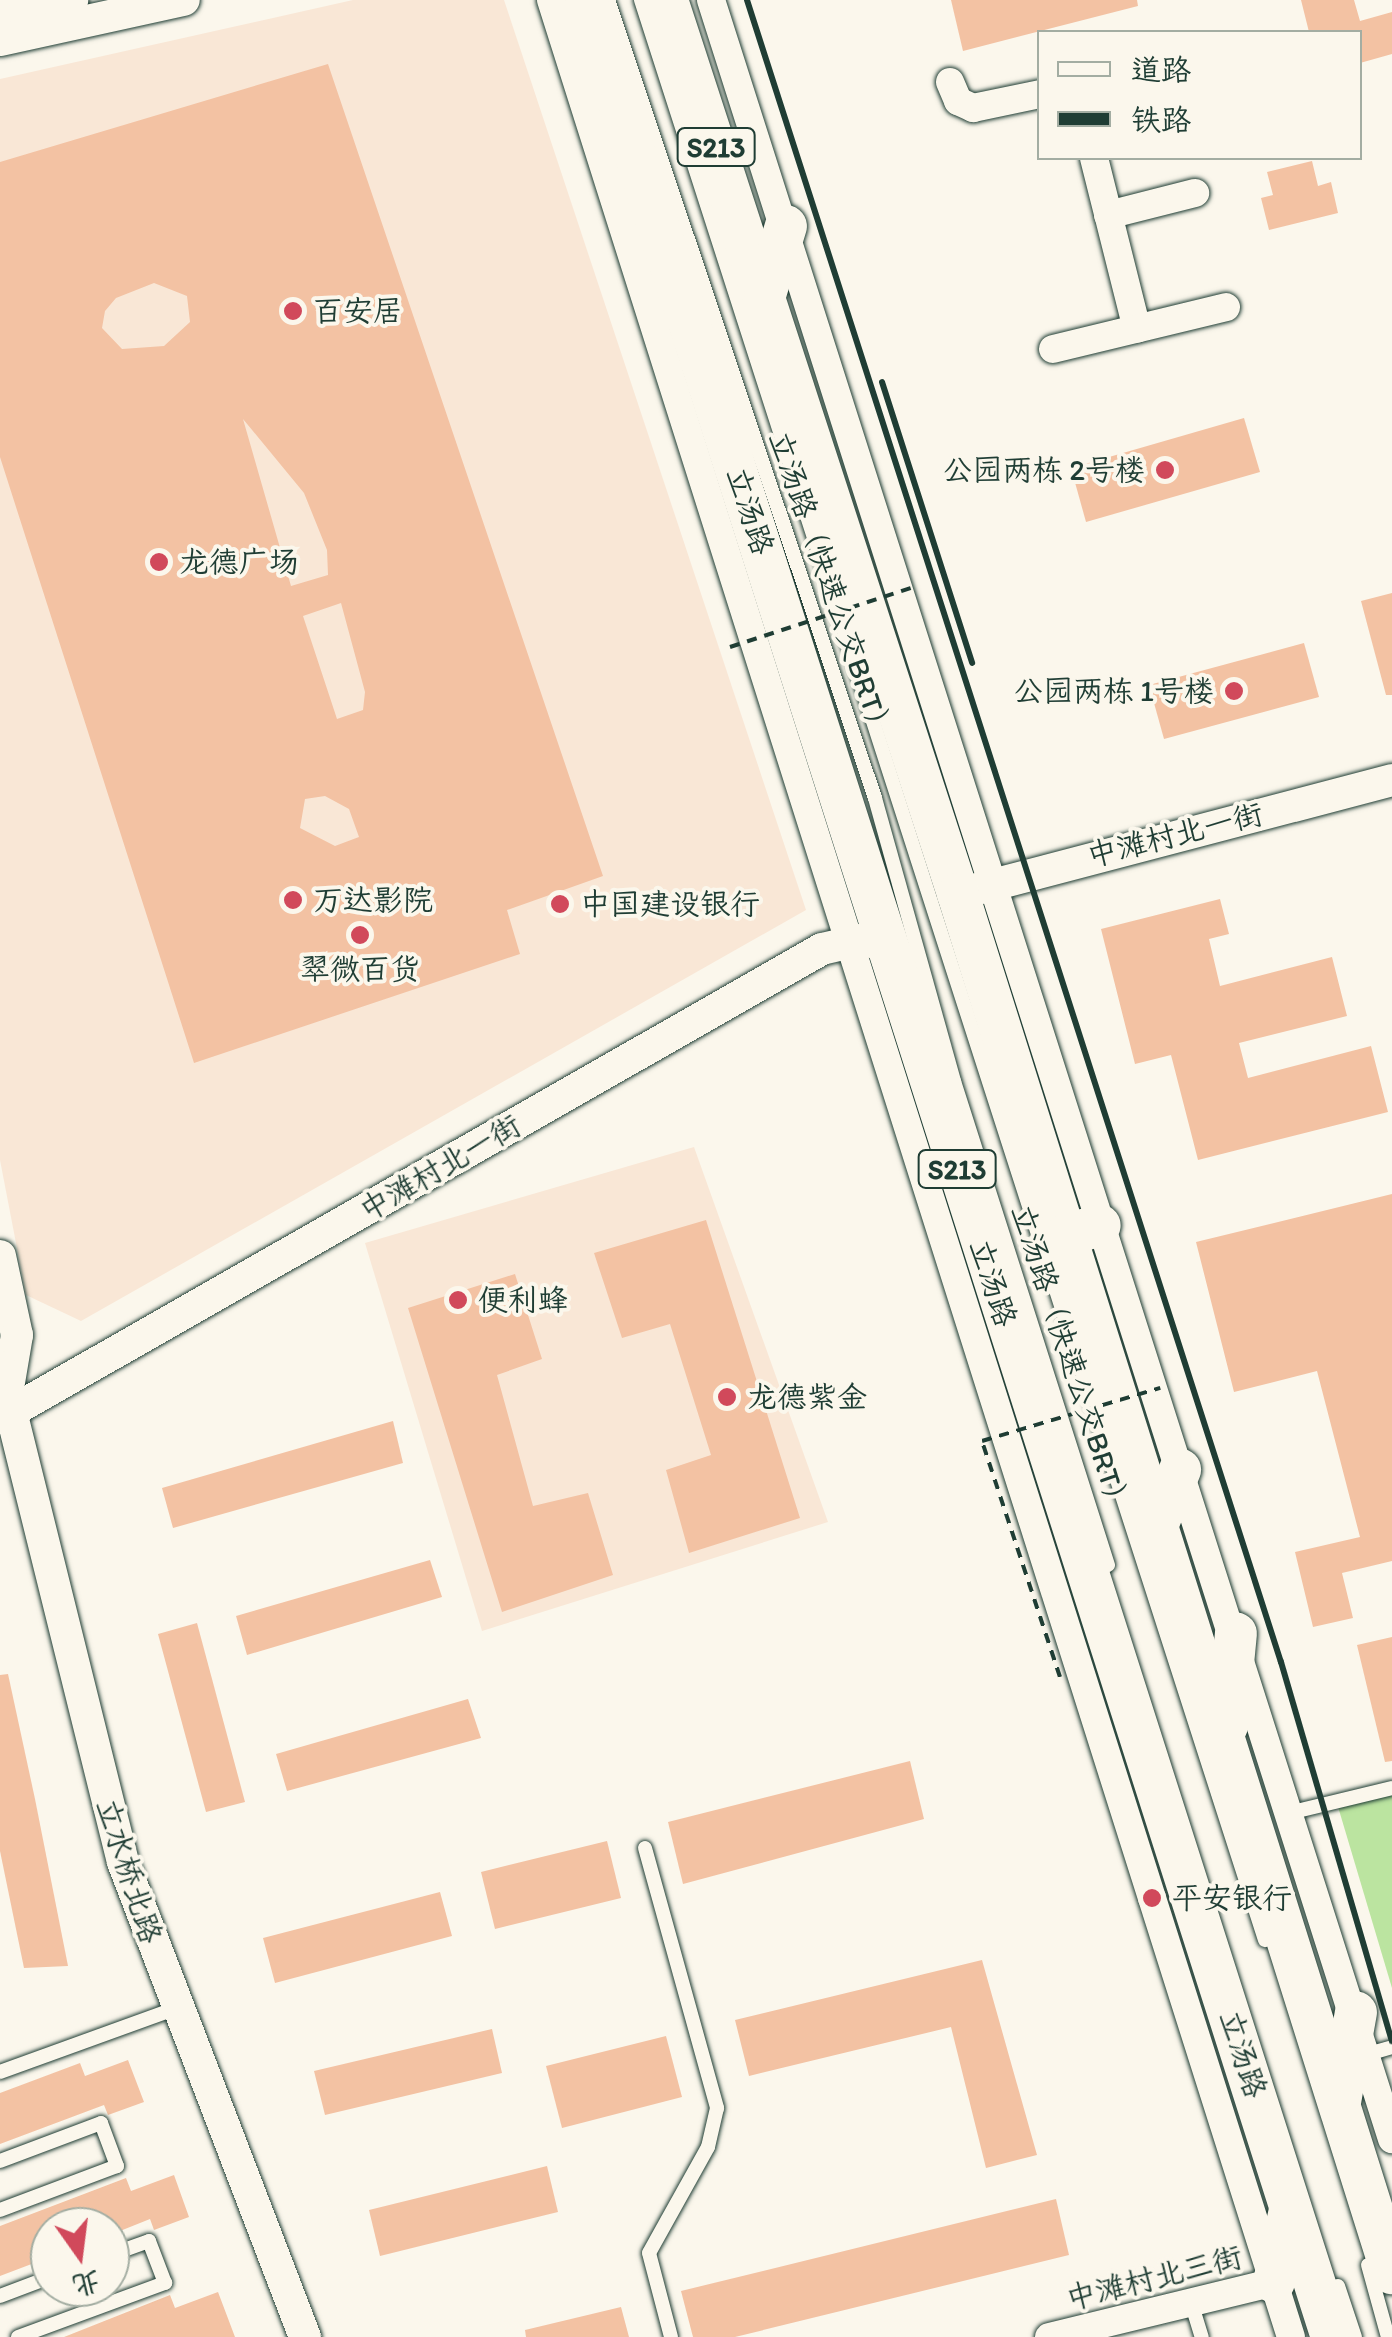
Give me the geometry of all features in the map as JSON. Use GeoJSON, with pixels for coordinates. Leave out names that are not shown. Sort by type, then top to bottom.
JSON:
{"type":"FeatureCollection","features":[{"type":"Feature","properties":{"kind":"main road","name":"立汤路"},"geometry":{"type":"LineString","coordinates":[[586,0],[860,929],[1291,2205],[1332,2337]]}},
{"type":"Feature","properties":{"kind":"main road","name":"S213"},"geometry":{"type":"LineString","coordinates":[[667,0],[766,295],[977,888],[1083,1230],[1157,1526],[1383,2255]]}},
{"type":"Feature","properties":{"kind":"main road"},"geometry":{"type":"LineString","coordinates":[[766,295],[786,226]]}},
{"type":"Feature","properties":{"kind":"main road"},"geometry":{"type":"LineString","coordinates":[[1157,1526],[1180,1470]]}},
{"type":"Feature","properties":{"kind":"main road"},"geometry":{"type":"LineString","coordinates":[[1225,1747],[1236,1634]]}},
{"type":"Feature","properties":{"kind":"main road"},"geometry":{"type":"LineString","coordinates":[[1340,2107],[1356,2012]]}},
{"type":"Feature","properties":{"kind":"main road"},"geometry":{"type":"LineString","coordinates":[[1274,2282],[1291,2205]]}},
{"type":"Feature","properties":{"kind":"street"},"geometry":{"type":"LineString","coordinates":[[0,16],[72,0]]}},
{"type":"Feature","properties":{"kind":"street"},"geometry":{"type":"LineString","coordinates":[[0,40],[184,0]]}},
{"type":"Feature","properties":{"kind":"street","name":"立汤路"},"geometry":{"type":"LineString","coordinates":[[551,0],[860,929],[1291,2337]]}},
{"type":"Feature","properties":{"kind":"street","name":"S213"},"geometry":{"type":"LineString","coordinates":[[711,0],[786,226],[977,888]]}},
{"type":"Feature","properties":{"kind":"street"},"geometry":{"type":"LineString","coordinates":[[950,82],[958,101],[973,108],[1037,95]]}},
{"type":"Feature","properties":{"kind":"street"},"geometry":{"type":"LineString","coordinates":[[1094,160],[1136,329]]}},
{"type":"Feature","properties":{"kind":"street"},"geometry":{"type":"LineString","coordinates":[[1108,215],[1195,193]]}},
{"type":"Feature","properties":{"kind":"street"},"geometry":{"type":"LineString","coordinates":[[1053,349],[1226,307]]}},
{"type":"Feature","properties":{"kind":"street","name":"中滩村北一街"},"geometry":{"type":"LineString","coordinates":[[977,888],[1392,780]]}},
{"type":"Feature","properties":{"kind":"street","name":"中滩村北一街"},"geometry":{"type":"LineString","coordinates":[[4,1400],[860,929]]}},
{"type":"Feature","properties":{"kind":"street","name":"S213"},"geometry":{"type":"LineString","coordinates":[[1083,1230],[1180,1470],[1356,2012],[1380,2050],[1392,2139]]}},
{"type":"Feature","properties":{"kind":"street","name":"立水桥北路"},"geometry":{"type":"LineString","coordinates":[[0,1256],[17,1336],[4,1400],[101,1786],[176,2008],[305,2337]]}},
{"type":"Feature","properties":{"kind":"street","name":"中滩村北三街"},"geometry":{"type":"LineString","coordinates":[[1050,2337],[1274,2282]]}},
{"type":"Feature","properties":{"kind":"lane","name":"立汤路（快速公交BRT）"},"geometry":{"type":"LineString","coordinates":[[608,0],[880,816],[954,1080],[1116,1589]]}},
{"type":"Feature","properties":{"kind":"lane","name":"立汤路（快速公交BRT）"},"geometry":{"type":"LineString","coordinates":[[641,0],[1274,1967]]}},
{"type":"Feature","properties":{"kind":"lane"},"geometry":{"type":"LineString","coordinates":[[1293,1812],[1392,1788]]}},
{"type":"Feature","properties":{"kind":"lane"},"geometry":{"type":"LineString","coordinates":[[645,1848],[717,2108],[708,2146],[649,2253],[671,2337]]}},
{"type":"Feature","properties":{"kind":"lane"},"geometry":{"type":"LineString","coordinates":[[0,2072],[176,2008]]}},
{"type":"Feature","properties":{"kind":"lane"},"geometry":{"type":"LineString","coordinates":[[0,2161],[101,2123],[117,2166],[0,2210]]}},
{"type":"Feature","properties":{"kind":"lane"},"geometry":{"type":"LineString","coordinates":[[130,2248],[149,2241],[164,2283],[130,2296]]}},
{"type":"Feature","properties":{"kind":"lane"},"geometry":{"type":"LineString","coordinates":[[1383,2255],[1388,2337]]}},
{"type":"Feature","properties":{"kind":"lane"},"geometry":{"type":"LineString","coordinates":[[1331,2266],[1356,2337]]}},
{"type":"Feature","properties":{"kind":"lane"},"geometry":{"type":"LineString","coordinates":[[0,2296],[30,2285]]}},
{"type":"Feature","properties":{"kind":"lane"},"geometry":{"type":"LineString","coordinates":[[1191,2302],[1202,2337]]}},
{"type":"Feature","properties":{"kind":"lane"},"geometry":{"type":"LineString","coordinates":[[18,2337],[99,2307]]}},
{"type":"Feature","properties":{"kind":"path"},"geometry":{"type":"LineString","coordinates":[[730,647],[916,586]]}},
{"type":"Feature","properties":{"kind":"path"},"geometry":{"type":"LineString","coordinates":[[1060,1676],[982,1442],[1160,1388]]}},
{"type":"Feature","properties":{"kind":"shaded area","name":"龙德广场"},"geometry":{"type":"Polygon","coordinates":[[[353,0],[504,0],[806,910],[81,1321],[26,1295],[0,1160],[0,79],[353,0]]]}},
{"type":"Feature","properties":{"kind":"shaded area"},"geometry":{"type":"Polygon","coordinates":[[[694,1147],[828,1522],[482,1631],[365,1243],[694,1147]]]}},
{"type":"Feature","properties":{"kind":"green space"},"geometry":{"type":"Polygon","coordinates":[[[1392,1788],[1392,1988],[1336,1800],[1392,1788]]]}},
{"type":"Feature","properties":{"kind":"building"},"geometry":{"type":"Polygon","coordinates":[[[951,0],[1137,0],[1138,6],[963,51],[951,0]]]}},
{"type":"Feature","properties":{"kind":"building"},"geometry":{"type":"Polygon","coordinates":[[[1301,0],[1354,0],[1360,21],[1392,12],[1392,54],[1362,62],[1362,30],[1308,30],[1301,0]]]}},
{"type":"Feature","properties":{"kind":"building","name":"龙德广场"},"geometry":{"type":"Polygon","coordinates":[[[328,64],[603,876],[507,910],[520,954],[194,1063],[0,457],[0,162],[328,64]],[[154,283],[116,298],[105,311],[102,328],[122,349],[164,346],[190,322],[187,296],[154,283]],[[243,419],[291,586],[328,575],[327,550],[304,493],[243,419]],[[341,603],[303,616],[337,719],[363,710],[365,692],[341,603]],[[325,796],[305,799],[300,828],[335,846],[359,837],[349,809],[325,796]]]}},
{"type":"Feature","properties":{"kind":"building"},"geometry":{"type":"Polygon","coordinates":[[[1312,161],[1318,186],[1331,182],[1338,213],[1269,230],[1261,198],[1273,195],[1267,172],[1312,161]]]}},
{"type":"Feature","properties":{"kind":"building","name":"公园两栋 2号楼"},"geometry":{"type":"Polygon","coordinates":[[[1244,418],[1260,472],[1086,522],[1071,468],[1244,418]]]}},
{"type":"Feature","properties":{"kind":"building"},"geometry":{"type":"Polygon","coordinates":[[[1392,593],[1392,695],[1386,695],[1361,601],[1392,593]]]}},
{"type":"Feature","properties":{"kind":"building","name":"公园两栋 1号楼"},"geometry":{"type":"Polygon","coordinates":[[[1304,643],[1319,697],[1164,739],[1149,685],[1304,643]]]}},
{"type":"Feature","properties":{"kind":"building"},"geometry":{"type":"Polygon","coordinates":[[[1220,899],[1229,934],[1209,939],[1220,986],[1332,957],[1347,1016],[1239,1043],[1248,1078],[1371,1046],[1388,1112],[1198,1160],[1171,1055],[1135,1064],[1101,929],[1220,899]]]}},
{"type":"Feature","properties":{"kind":"building"},"geometry":{"type":"Polygon","coordinates":[[[1392,1194],[1392,1561],[1342,1573],[1353,1618],[1313,1627],[1295,1552],[1360,1537],[1317,1371],[1234,1392],[1196,1242],[1392,1194]]]}},
{"type":"Feature","properties":{"kind":"building","name":"龙德紫金"},"geometry":{"type":"Polygon","coordinates":[[[706,1220],[800,1518],[689,1553],[666,1470],[711,1455],[670,1324],[622,1338],[594,1253],[706,1220]]]}},
{"type":"Feature","properties":{"kind":"building"},"geometry":{"type":"Polygon","coordinates":[[[515,1274],[542,1359],[497,1375],[533,1506],[588,1493],[613,1575],[502,1612],[408,1308],[515,1274]]]}},
{"type":"Feature","properties":{"kind":"building"},"geometry":{"type":"Polygon","coordinates":[[[393,1421],[403,1463],[173,1528],[162,1488],[393,1421]]]}},
{"type":"Feature","properties":{"kind":"building"},"geometry":{"type":"Polygon","coordinates":[[[430,1560],[442,1597],[247,1655],[236,1616],[430,1560]]]}},
{"type":"Feature","properties":{"kind":"building"},"geometry":{"type":"Polygon","coordinates":[[[197,1623],[245,1802],[206,1812],[158,1634],[197,1623]]]}},
{"type":"Feature","properties":{"kind":"building"},"geometry":{"type":"Polygon","coordinates":[[[1392,1637],[1392,1761],[1385,1762],[1357,1645],[1392,1637]]]}},
{"type":"Feature","properties":{"kind":"building"},"geometry":{"type":"Polygon","coordinates":[[[8,1674],[68,1966],[24,1968],[0,1851],[0,1675],[8,1674]]]}},
{"type":"Feature","properties":{"kind":"building"},"geometry":{"type":"Polygon","coordinates":[[[468,1699],[481,1738],[287,1791],[276,1754],[468,1699]]]}},
{"type":"Feature","properties":{"kind":"building"},"geometry":{"type":"Polygon","coordinates":[[[910,1761],[924,1819],[683,1884],[668,1822],[910,1761]]]}},
{"type":"Feature","properties":{"kind":"building"},"geometry":{"type":"Polygon","coordinates":[[[607,1841],[621,1898],[495,1929],[481,1872],[607,1841]]]}},
{"type":"Feature","properties":{"kind":"building"},"geometry":{"type":"Polygon","coordinates":[[[440,1892],[452,1936],[275,1983],[263,1938],[440,1892]]]}},
{"type":"Feature","properties":{"kind":"building"},"geometry":{"type":"Polygon","coordinates":[[[982,1960],[1037,2155],[986,2168],[951,2027],[749,2076],[735,2020],[982,1960]]]}},
{"type":"Feature","properties":{"kind":"building"},"geometry":{"type":"Polygon","coordinates":[[[492,2029],[502,2073],[325,2115],[314,2071],[492,2029]]]}},
{"type":"Feature","properties":{"kind":"building"},"geometry":{"type":"Polygon","coordinates":[[[666,2036],[682,2097],[562,2128],[546,2066],[666,2036]]]}},
{"type":"Feature","properties":{"kind":"building"},"geometry":{"type":"Polygon","coordinates":[[[128,2060],[144,2102],[108,2115],[104,2105],[0,2144],[0,2093],[80,2063],[85,2076],[128,2060]]]}},
{"type":"Feature","properties":{"kind":"building"},"geometry":{"type":"Polygon","coordinates":[[[547,2166],[558,2212],[380,2256],[369,2210],[547,2166]]]}},
{"type":"Feature","properties":{"kind":"building"},"geometry":{"type":"Polygon","coordinates":[[[174,2175],[189,2217],[154,2230],[150,2219],[130,2227],[130,2207],[50,2207],[126,2178],[131,2191],[174,2175]]]}},
{"type":"Feature","properties":{"kind":"building"},"geometry":{"type":"Polygon","coordinates":[[[1056,2199],[1069,2255],[735,2337],[693,2337],[681,2291],[1056,2199]]]}},
{"type":"Feature","properties":{"kind":"building"},"geometry":{"type":"Polygon","coordinates":[[[30,2215],[30,2265],[0,2276],[0,2226],[30,2215]]]}},
{"type":"Feature","properties":{"kind":"building"},"geometry":{"type":"Polygon","coordinates":[[[218,2292],[235,2337],[64,2337],[170,2295],[175,2308],[218,2292]]]}},
{"type":"Feature","properties":{"kind":"building"},"geometry":{"type":"Polygon","coordinates":[[[621,2307],[629,2337],[526,2337],[525,2330],[621,2307]]]}},
{"type":"Feature","properties":{"kind":"railway"},"geometry":{"type":"LineString","coordinates":[[747,0],[1281,1662],[1392,2041]]}},
{"type":"Feature","properties":{"kind":"railway"},"geometry":{"type":"LineString","coordinates":[[882,382],[972,663]]}},
{"type":"Feature","properties":{"kind":"place","name":"百安居"},"geometry":{"type":"Point","coordinates":[293,311]}},
{"type":"Feature","properties":{"kind":"place","name":"公园两栋 2号楼"},"geometry":{"type":"Point","coordinates":[1165,470]}},
{"type":"Feature","properties":{"kind":"place","name":"龙德广场"},"geometry":{"type":"Point","coordinates":[159,562]}},
{"type":"Feature","properties":{"kind":"place","name":"公园两栋 1号楼"},"geometry":{"type":"Point","coordinates":[1234,691]}},
{"type":"Feature","properties":{"kind":"place","name":"万达影院"},"geometry":{"type":"Point","coordinates":[293,900]}},
{"type":"Feature","properties":{"kind":"place","name":"中国建设银行"},"geometry":{"type":"Point","coordinates":[560,904]}},
{"type":"Feature","properties":{"kind":"place","name":"翠微百货"},"geometry":{"type":"Point","coordinates":[360,935]}},
{"type":"Feature","properties":{"kind":"place","name":"便利蜂"},"geometry":{"type":"Point","coordinates":[458,1300]}},
{"type":"Feature","properties":{"kind":"place","name":"龙德紫金"},"geometry":{"type":"Point","coordinates":[727,1397]}},
{"type":"Feature","properties":{"kind":"place","name":"平安银行"},"geometry":{"type":"Point","coordinates":[1152,1898]}}]}
